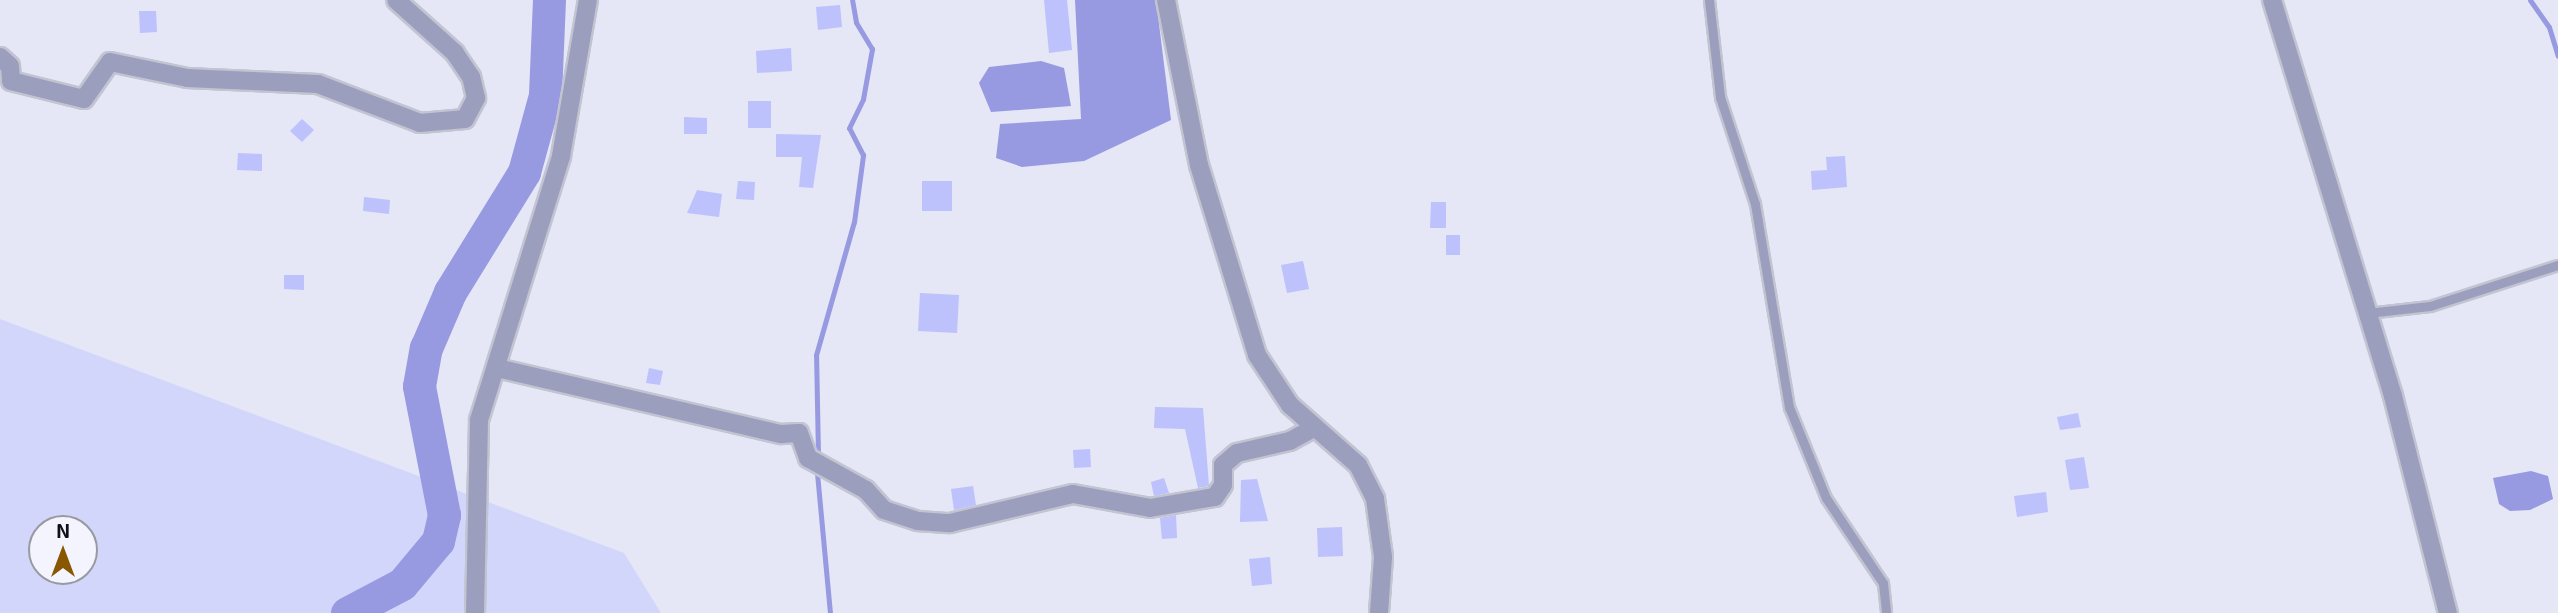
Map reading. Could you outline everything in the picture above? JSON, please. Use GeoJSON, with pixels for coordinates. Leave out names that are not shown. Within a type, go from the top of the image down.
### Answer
{"type":"FeatureCollection","features":[{"type":"Feature","properties":{"kind":"street"},"geometry":{"type":"LineString","coordinates":[[0,57],[10,66],[11,81],[83,99],[110,62],[187,78],[318,84],[420,123],[465,119],[476,98],[471,77],[455,52],[396,0]]}},
{"type":"Feature","properties":{"kind":"street"},"geometry":{"type":"LineString","coordinates":[[475,613],[480,420],[561,156],[588,0]]}},
{"type":"Feature","properties":{"kind":"street"},"geometry":{"type":"LineString","coordinates":[[1166,0],[1199,164],[1234,290],[1257,355],[1313,428],[1358,464],[1375,499],[1383,556],[1380,613]]}},
{"type":"Feature","properties":{"kind":"street"},"geometry":{"type":"LineString","coordinates":[[2272,0],[2365,313],[2448,613]]}},
{"type":"Feature","properties":{"kind":"street"},"geometry":{"type":"LineString","coordinates":[[496,368],[781,435],[799,433],[808,458],[866,490],[884,510],[918,521],[950,523],[1073,494],[1150,508],[1207,499],[1223,485],[1223,465],[1237,453],[1290,441],[1313,428]]}},
{"type":"Feature","properties":{"kind":"lane"},"geometry":{"type":"LineString","coordinates":[[1709,0],[1720,97],[1755,204],[1789,407],[1826,498],[1883,583],[1886,613]]}},
{"type":"Feature","properties":{"kind":"lane"},"geometry":{"type":"LineString","coordinates":[[2365,313],[2430,306],[2558,265]]}},
{"type":"Feature","properties":{"kind":"shaded area"},"geometry":{"type":"Polygon","coordinates":[[[0,319],[624,553],[661,613],[0,613],[0,319]]]}},
{"type":"Feature","properties":{"kind":"water"},"geometry":{"type":"Polygon","coordinates":[[[1075,0],[1156,0],[1171,120],[1084,161],[1022,167],[996,158],[1000,124],[1081,119],[1075,0]]]}},
{"type":"Feature","properties":{"kind":"water"},"geometry":{"type":"Polygon","coordinates":[[[1041,61],[1064,68],[1071,106],[991,112],[979,83],[989,67],[1041,61]]]}},
{"type":"Feature","properties":{"kind":"water"},"geometry":{"type":"Polygon","coordinates":[[[2531,471],[2548,476],[2553,499],[2530,510],[2510,511],[2499,504],[2493,478],[2531,471]]]}},
{"type":"Feature","properties":{"kind":"building"},"geometry":{"type":"Polygon","coordinates":[[[1044,0],[1067,0],[1072,50],[1049,53],[1044,0]]]}},
{"type":"Feature","properties":{"kind":"building"},"geometry":{"type":"Polygon","coordinates":[[[840,5],[842,27],[818,30],[816,7],[840,5]]]}},
{"type":"Feature","properties":{"kind":"building"},"geometry":{"type":"Polygon","coordinates":[[[139,11],[156,11],[157,32],[140,33],[139,11]]]}},
{"type":"Feature","properties":{"kind":"building"},"geometry":{"type":"Polygon","coordinates":[[[791,48],[792,71],[757,73],[756,51],[791,48]]]}},
{"type":"Feature","properties":{"kind":"building"},"geometry":{"type":"Polygon","coordinates":[[[748,101],[771,101],[771,128],[748,128],[748,101]]]}},
{"type":"Feature","properties":{"kind":"building"},"geometry":{"type":"Polygon","coordinates":[[[684,117],[707,118],[707,134],[684,134],[684,117]]]}},
{"type":"Feature","properties":{"kind":"building"},"geometry":{"type":"Polygon","coordinates":[[[302,119],[314,130],[302,142],[290,131],[302,119]]]}},
{"type":"Feature","properties":{"kind":"building"},"geometry":{"type":"Polygon","coordinates":[[[776,134],[821,135],[813,188],[799,187],[802,157],[776,157],[776,134]]]}},
{"type":"Feature","properties":{"kind":"building"},"geometry":{"type":"Polygon","coordinates":[[[238,153],[262,154],[262,171],[237,170],[238,153]]]}},
{"type":"Feature","properties":{"kind":"building"},"geometry":{"type":"Polygon","coordinates":[[[1845,156],[1847,187],[1812,190],[1811,171],[1827,170],[1826,157],[1845,156]]]}},
{"type":"Feature","properties":{"kind":"building"},"geometry":{"type":"Polygon","coordinates":[[[738,181],[755,182],[754,200],[736,199],[738,181]]]}},
{"type":"Feature","properties":{"kind":"building"},"geometry":{"type":"Polygon","coordinates":[[[922,181],[952,181],[952,211],[922,211],[922,181]]]}},
{"type":"Feature","properties":{"kind":"building"},"geometry":{"type":"Polygon","coordinates":[[[697,190],[722,194],[719,217],[687,213],[697,190]]]}},
{"type":"Feature","properties":{"kind":"building"},"geometry":{"type":"Polygon","coordinates":[[[364,197],[390,200],[389,214],[363,211],[364,197]]]}},
{"type":"Feature","properties":{"kind":"building"},"geometry":{"type":"Polygon","coordinates":[[[1431,202],[1446,202],[1446,228],[1430,228],[1431,202]]]}},
{"type":"Feature","properties":{"kind":"building"},"geometry":{"type":"Polygon","coordinates":[[[1446,235],[1460,235],[1460,255],[1446,255],[1446,235]]]}},
{"type":"Feature","properties":{"kind":"building"},"geometry":{"type":"Polygon","coordinates":[[[1303,261],[1309,289],[1287,293],[1281,265],[1303,261]]]}},
{"type":"Feature","properties":{"kind":"building"},"geometry":{"type":"Polygon","coordinates":[[[284,275],[304,275],[304,290],[284,289],[284,275]]]}},
{"type":"Feature","properties":{"kind":"building"},"geometry":{"type":"Polygon","coordinates":[[[920,293],[959,295],[957,333],[918,331],[920,293]]]}},
{"type":"Feature","properties":{"kind":"building"},"geometry":{"type":"Polygon","coordinates":[[[649,368],[663,371],[660,385],[646,383],[649,368]]]}},
{"type":"Feature","properties":{"kind":"building"},"geometry":{"type":"Polygon","coordinates":[[[1155,407],[1203,408],[1209,486],[1198,488],[1185,429],[1154,428],[1155,407]]]}},
{"type":"Feature","properties":{"kind":"building"},"geometry":{"type":"Polygon","coordinates":[[[2078,413],[2081,427],[2060,430],[2057,417],[2078,413]]]}},
{"type":"Feature","properties":{"kind":"building"},"geometry":{"type":"Polygon","coordinates":[[[1090,449],[1091,467],[1074,468],[1073,450],[1090,449]]]}},
{"type":"Feature","properties":{"kind":"building"},"geometry":{"type":"Polygon","coordinates":[[[2084,457],[2089,488],[2070,490],[2065,460],[2084,457]]]}},
{"type":"Feature","properties":{"kind":"building"},"geometry":{"type":"Polygon","coordinates":[[[1164,478],[1169,493],[1154,496],[1151,482],[1164,478]]]}},
{"type":"Feature","properties":{"kind":"building"},"geometry":{"type":"Polygon","coordinates":[[[1257,479],[1268,521],[1240,522],[1241,480],[1257,479]]]}},
{"type":"Feature","properties":{"kind":"building"},"geometry":{"type":"Polygon","coordinates":[[[973,486],[976,505],[954,510],[951,489],[973,486]]]}},
{"type":"Feature","properties":{"kind":"building"},"geometry":{"type":"Polygon","coordinates":[[[2046,492],[2048,512],[2017,517],[2014,496],[2046,492]]]}},
{"type":"Feature","properties":{"kind":"building"},"geometry":{"type":"Polygon","coordinates":[[[1176,515],[1177,538],[1162,539],[1160,518],[1176,515]]]}},
{"type":"Feature","properties":{"kind":"building"},"geometry":{"type":"Polygon","coordinates":[[[1342,527],[1343,556],[1318,557],[1317,528],[1342,527]]]}},
{"type":"Feature","properties":{"kind":"building"},"geometry":{"type":"Polygon","coordinates":[[[1270,557],[1272,584],[1252,586],[1249,559],[1270,557]]]}},
{"type":"Feature","properties":{"kind":"waterway"},"geometry":{"type":"LineString","coordinates":[[347,613],[402,584],[438,541],[444,515],[419,386],[426,348],[450,292],[524,172],[545,95],[549,0]]}},
{"type":"Feature","properties":{"kind":"waterway"},"geometry":{"type":"LineString","coordinates":[[818,455],[816,355],[854,222],[863,155],[849,128],[863,99],[872,49],[856,22],[852,0]]}},
{"type":"Feature","properties":{"kind":"waterway"},"geometry":{"type":"LineString","coordinates":[[2530,0],[2549,27],[2558,56]]}},
{"type":"Feature","properties":{"kind":"waterway"},"geometry":{"type":"LineString","coordinates":[[817,473],[830,613]]}}]}
